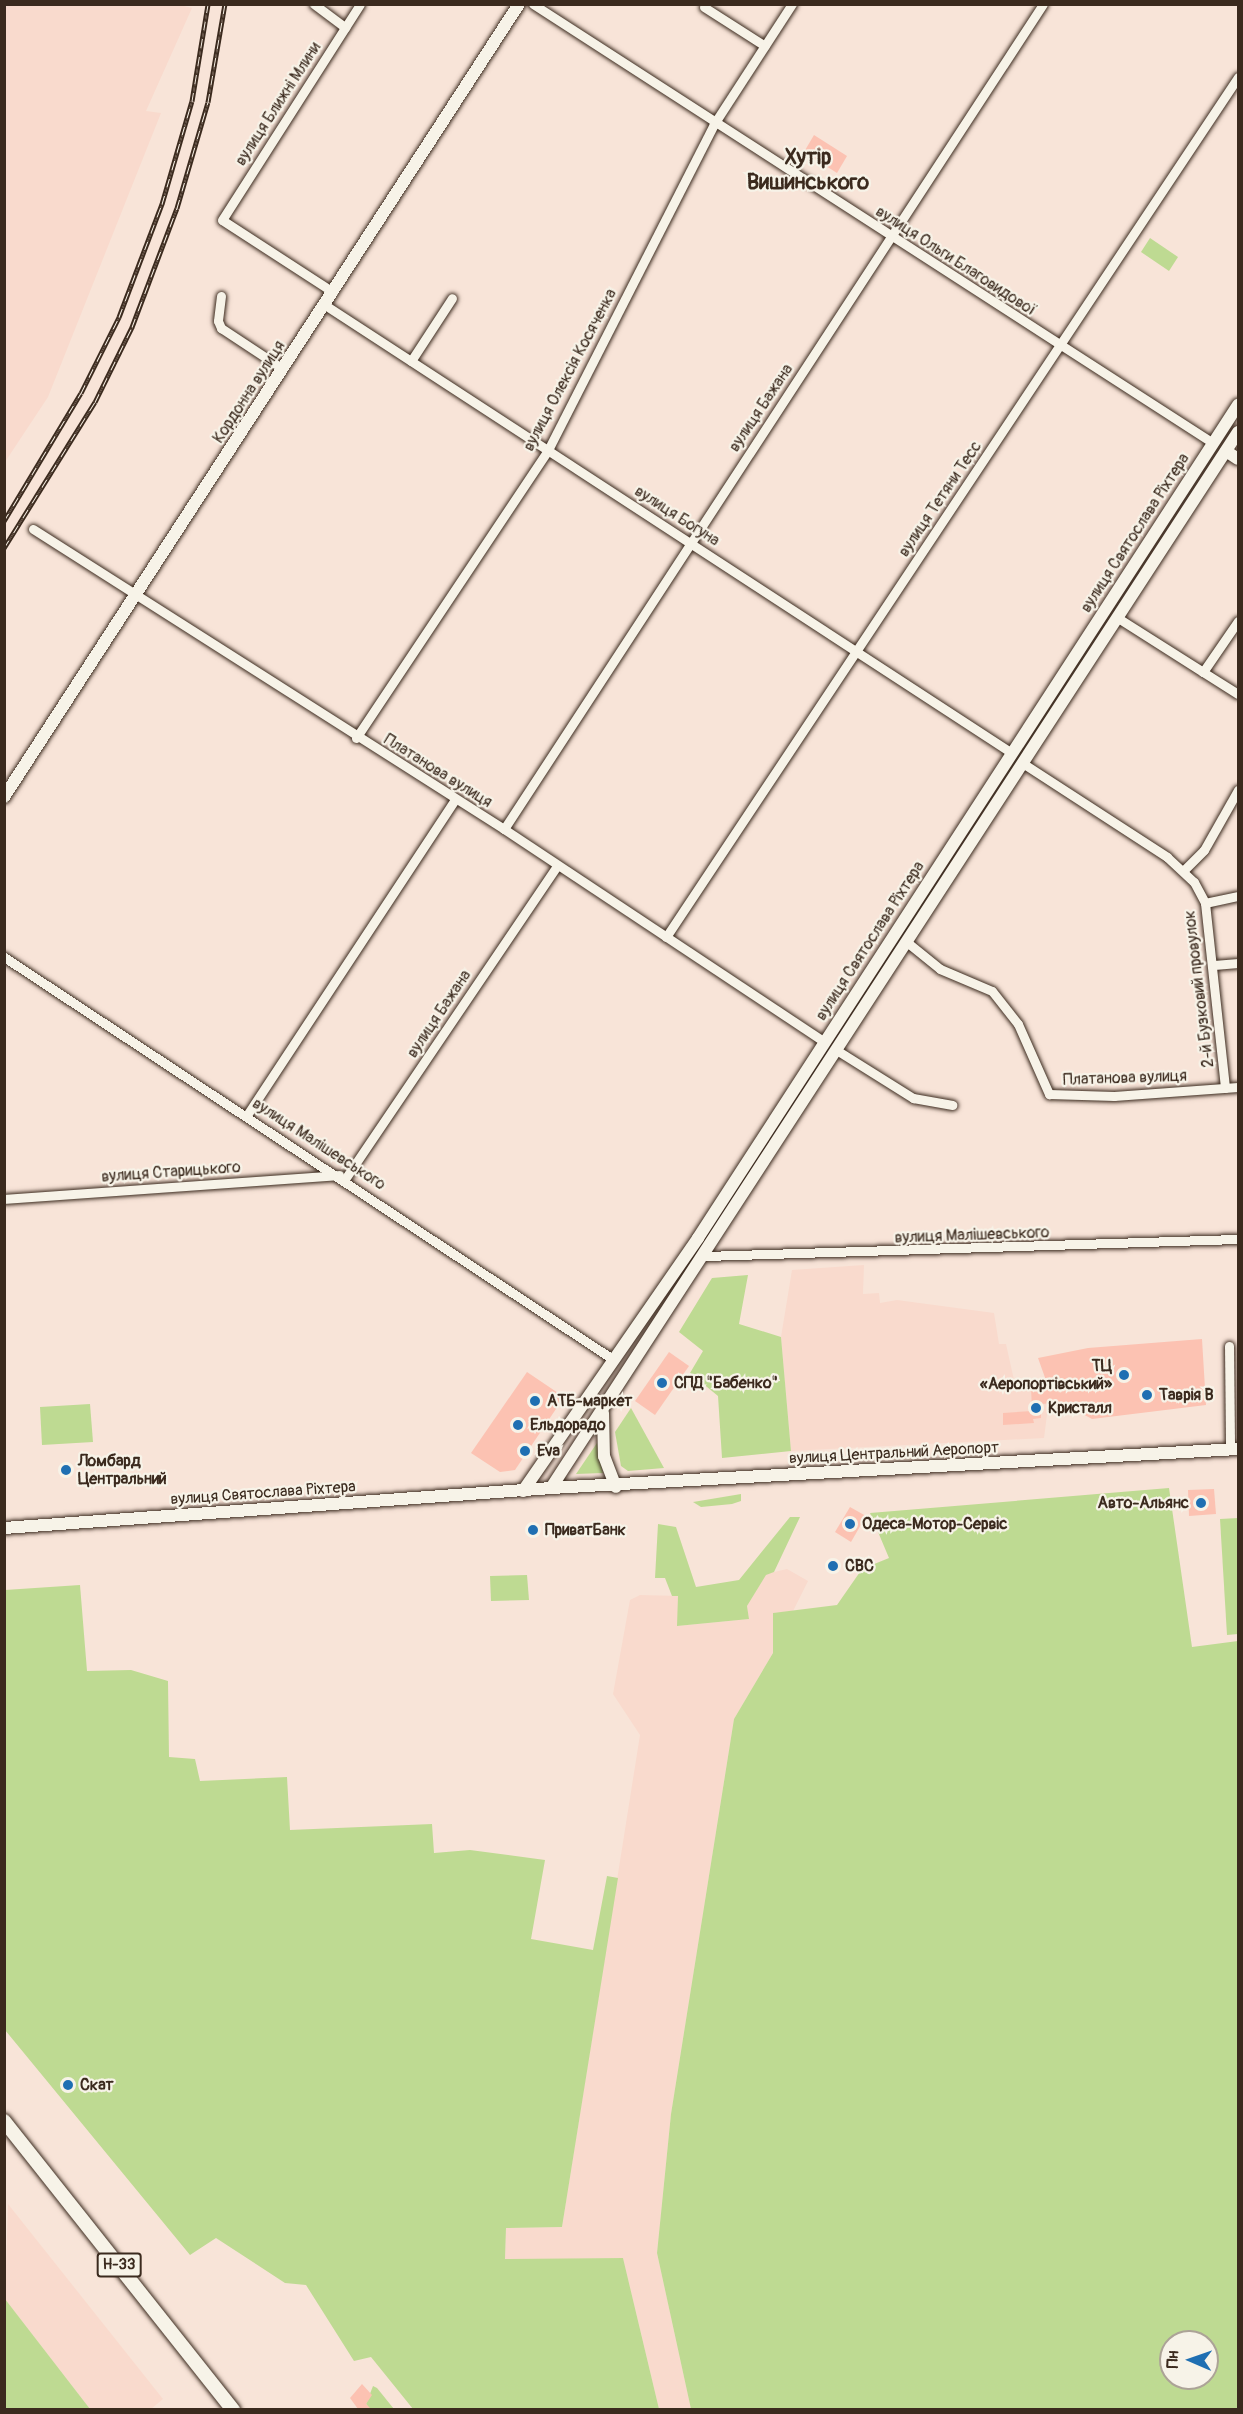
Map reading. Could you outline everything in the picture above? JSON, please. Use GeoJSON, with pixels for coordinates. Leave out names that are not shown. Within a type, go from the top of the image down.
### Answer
{"type":"FeatureCollection","features":[{"type":"Feature","properties":{"kind":"main road","name":"Кордонна вулиця"},"geometry":{"type":"LineString","coordinates":[[4,797],[137,597],[519,4]]}},
{"type":"Feature","properties":{"kind":"main road","name":"вулиця Святослава Ріхтера"},"geometry":{"type":"LineString","coordinates":[[523,1491],[614,1360],[825,1042],[1239,405]]}},
{"type":"Feature","properties":{"kind":"main road","name":"вулиця Святослава Ріхтера"},"geometry":{"type":"LineString","coordinates":[[4,1528],[551,1488],[705,1256],[1239,432]]}},
{"type":"Feature","properties":{"kind":"main road"},"geometry":{"type":"LineString","coordinates":[[1226,451],[1239,459]]}},
{"type":"Feature","properties":{"kind":"main road"},"geometry":{"type":"LineString","coordinates":[[603,1412],[604,1456],[616,1487]]}},
{"type":"Feature","properties":{"kind":"main road","name":"вулиця Центральний Аеропорт"},"geometry":{"type":"LineString","coordinates":[[551,1488],[616,1487],[1234,1450]]}},
{"type":"Feature","properties":{"kind":"main road","name":"Н-33"},"geometry":{"type":"LineString","coordinates":[[4,2121],[233,2409]]}},
{"type":"Feature","properties":{"kind":"street"},"geometry":{"type":"LineString","coordinates":[[314,4],[345,27]]}},
{"type":"Feature","properties":{"kind":"street","name":"вулиця Ближні Млини"},"geometry":{"type":"LineString","coordinates":[[333,292],[222,220],[360,4]]}},
{"type":"Feature","properties":{"kind":"street","name":"вулиця Ольги Благовидової"},"geometry":{"type":"LineString","coordinates":[[533,4],[892,240],[1213,443]]}},
{"type":"Feature","properties":{"kind":"street","name":"вулиця Олексія Косяченка"},"geometry":{"type":"LineString","coordinates":[[356,738],[548,450],[714,124],[792,4]]}},
{"type":"Feature","properties":{"kind":"street","name":"вулиця Бажана"},"geometry":{"type":"LineString","coordinates":[[504,828],[689,542],[892,240],[1044,4]]}},
{"type":"Feature","properties":{"kind":"street"},"geometry":{"type":"LineString","coordinates":[[704,7],[765,46]]}},
{"type":"Feature","properties":{"kind":"street","name":"вулиця Тетяни Тесс"},"geometry":{"type":"LineString","coordinates":[[666,937],[1239,77]]}},
{"type":"Feature","properties":{"kind":"street"},"geometry":{"type":"LineString","coordinates":[[221,296],[218,321],[221,328],[284,369]]}},
{"type":"Feature","properties":{"kind":"street"},"geometry":{"type":"LineString","coordinates":[[411,361],[452,298]]}},
{"type":"Feature","properties":{"kind":"street","name":"вулиця Богуна"},"geometry":{"type":"LineString","coordinates":[[325,305],[1012,753]]}},
{"type":"Feature","properties":{"kind":"street","name":"Платанова вулиця"},"geometry":{"type":"LineString","coordinates":[[33,529],[455,801],[504,828],[557,866],[825,1042]]}},
{"type":"Feature","properties":{"kind":"street"},"geometry":{"type":"LineString","coordinates":[[1118,618],[1239,694]]}},
{"type":"Feature","properties":{"kind":"street"},"geometry":{"type":"LineString","coordinates":[[1203,672],[1239,621]]}},
{"type":"Feature","properties":{"kind":"street","name":"2-й Бузковий провулок"},"geometry":{"type":"LineString","coordinates":[[1024,764],[1184,870],[1205,903],[1214,965],[1225,1088]]}},
{"type":"Feature","properties":{"kind":"street"},"geometry":{"type":"LineString","coordinates":[[1184,870],[1204,850],[1239,790]]}},
{"type":"Feature","properties":{"kind":"street"},"geometry":{"type":"LineString","coordinates":[[247,1115],[455,801]]}},
{"type":"Feature","properties":{"kind":"street","name":"вулиця Бажана"},"geometry":{"type":"LineString","coordinates":[[342,1177],[557,866]]}},
{"type":"Feature","properties":{"kind":"street"},"geometry":{"type":"LineString","coordinates":[[1205,903],[1239,896]]}},
{"type":"Feature","properties":{"kind":"street","name":"Платанова вулиця"},"geometry":{"type":"LineString","coordinates":[[908,943],[940,969],[992,991],[1018,1024],[1048,1094],[1114,1096],[1239,1087]]}},
{"type":"Feature","properties":{"kind":"street","name":"вулиця Малішевського"},"geometry":{"type":"LineString","coordinates":[[4,957],[342,1177],[614,1360]]}},
{"type":"Feature","properties":{"kind":"street"},"geometry":{"type":"LineString","coordinates":[[1214,965],[1239,963]]}},
{"type":"Feature","properties":{"kind":"street"},"geometry":{"type":"LineString","coordinates":[[838,1051],[913,1098],[952,1106]]}},
{"type":"Feature","properties":{"kind":"street","name":"вулиця Старицького"},"geometry":{"type":"LineString","coordinates":[[4,1199],[342,1177]]}},
{"type":"Feature","properties":{"kind":"street","name":"вулиця Малішевського"},"geometry":{"type":"LineString","coordinates":[[705,1256],[1239,1239]]}},
{"type":"Feature","properties":{"kind":"street"},"geometry":{"type":"LineString","coordinates":[[1229,1346],[1234,1450]]}},
{"type":"Feature","properties":{"kind":"shaded area"},"geometry":{"type":"Polygon","coordinates":[[[5,5],[180,5],[192,8],[146,111],[161,113],[48,397],[5,462],[5,5]]]}},
{"type":"Feature","properties":{"kind":"shaded area"},"geometry":{"type":"Polygon","coordinates":[[[864,1265],[863,1294],[879,1293],[880,1303],[897,1300],[994,1313],[999,1344],[1006,1344],[1014,1380],[1010,1385],[1040,1378],[1050,1391],[1044,1438],[791,1451],[781,1337],[792,1270],[864,1265]]]}},
{"type":"Feature","properties":{"kind":"shaded area"},"geometry":{"type":"Polygon","coordinates":[[[787,1569],[808,1581],[793,1611],[773,1613],[773,1653],[734,1719],[671,2114],[657,2253],[691,2409],[659,2409],[623,2258],[505,2260],[506,2228],[562,2227],[640,1735],[613,1694],[630,1600],[640,1595],[679,1596],[678,1626],[749,1619],[747,1606],[766,1574],[787,1569]]]}},
{"type":"Feature","properties":{"kind":"shaded area"},"geometry":{"type":"Polygon","coordinates":[[[8,2204],[163,2399],[151,2409],[90,2409],[5,2299],[8,2204]]]}},
{"type":"Feature","properties":{"kind":"green space"},"geometry":{"type":"Polygon","coordinates":[[[1150,238],[1178,257],[1169,271],[1141,252],[1150,238]]]}},
{"type":"Feature","properties":{"kind":"green space"},"geometry":{"type":"Polygon","coordinates":[[[748,1275],[739,1324],[781,1337],[791,1451],[722,1458],[718,1396],[690,1373],[703,1351],[679,1332],[712,1278],[748,1275]]]}},
{"type":"Feature","properties":{"kind":"green space"},"geometry":{"type":"Polygon","coordinates":[[[90,1404],[93,1442],[42,1445],[40,1407],[90,1404]]]}},
{"type":"Feature","properties":{"kind":"green space"},"geometry":{"type":"Polygon","coordinates":[[[631,1408],[664,1468],[628,1471],[621,1466],[615,1432],[631,1408]]]}},
{"type":"Feature","properties":{"kind":"green space"},"geometry":{"type":"Polygon","coordinates":[[[597,1443],[603,1473],[576,1474],[597,1443]]]}},
{"type":"Feature","properties":{"kind":"green space"},"geometry":{"type":"Polygon","coordinates":[[[1169,1488],[1192,1647],[1238,1641],[1238,2409],[691,2409],[657,2253],[671,2114],[734,1719],[773,1653],[773,1613],[837,1605],[862,1569],[889,1558],[870,1513],[1169,1488]]]}},
{"type":"Feature","properties":{"kind":"green space"},"geometry":{"type":"Polygon","coordinates":[[[741,1494],[741,1501],[732,1504],[701,1507],[693,1502],[741,1494]]]}},
{"type":"Feature","properties":{"kind":"green space"},"geometry":{"type":"Polygon","coordinates":[[[790,1517],[800,1517],[774,1572],[766,1575],[747,1606],[749,1619],[677,1626],[678,1596],[672,1596],[665,1578],[655,1578],[658,1524],[676,1527],[696,1587],[739,1580],[790,1517]]]}},
{"type":"Feature","properties":{"kind":"green space"},"geometry":{"type":"Polygon","coordinates":[[[1238,1518],[1238,1634],[1227,1635],[1220,1519],[1238,1518]]]}},
{"type":"Feature","properties":{"kind":"green space"},"geometry":{"type":"Polygon","coordinates":[[[527,1575],[529,1600],[491,1601],[490,1576],[527,1575]]]}},
{"type":"Feature","properties":{"kind":"green space"},"geometry":{"type":"Polygon","coordinates":[[[80,1585],[87,1671],[131,1670],[168,1681],[169,1757],[195,1759],[200,1781],[287,1777],[290,1830],[432,1824],[434,1853],[470,1850],[545,1860],[531,1939],[593,1950],[607,1876],[618,1878],[562,2227],[506,2228],[505,2259],[623,2258],[659,2409],[413,2409],[371,2357],[354,2361],[306,2285],[285,2283],[216,2238],[190,2255],[5,2030],[5,1590],[80,1585]]]}},
{"type":"Feature","properties":{"kind":"green space"},"geometry":{"type":"Polygon","coordinates":[[[5,2299],[90,2409],[5,2409],[5,2299]]]}},
{"type":"Feature","properties":{"kind":"green space"},"geometry":{"type":"Polygon","coordinates":[[[373,2386],[394,2409],[370,2409],[366,2404],[373,2386]]]}},
{"type":"Feature","properties":{"kind":"building"},"geometry":{"type":"Polygon","coordinates":[[[814,135],[847,156],[837,173],[804,152],[814,135]]]}},
{"type":"Feature","properties":{"kind":"building","name":"ТЦ «Аеропортівський»"},"geometry":{"type":"Polygon","coordinates":[[[1202,1339],[1206,1405],[1092,1419],[1079,1412],[1058,1414],[1056,1403],[1041,1404],[1041,1418],[1033,1419],[1034,1423],[1003,1425],[1003,1413],[1032,1411],[1031,1387],[1048,1386],[1038,1358],[1088,1348],[1202,1339]]]}},
{"type":"Feature","properties":{"kind":"building","name":"СПД \"Бабенко\""},"geometry":{"type":"Polygon","coordinates":[[[669,1352],[689,1366],[655,1415],[635,1401],[669,1352]]]}},
{"type":"Feature","properties":{"kind":"building","name":"Ельдорадо"},"geometry":{"type":"Polygon","coordinates":[[[527,1372],[564,1397],[515,1470],[500,1472],[471,1453],[527,1372]]]}},
{"type":"Feature","properties":{"kind":"building","name":"Авто-Альянс"},"geometry":{"type":"Polygon","coordinates":[[[1214,1489],[1216,1514],[1189,1516],[1188,1490],[1214,1489]]]}},
{"type":"Feature","properties":{"kind":"building","name":"Одеса-Мотор-Сервіс"},"geometry":{"type":"Polygon","coordinates":[[[850,1507],[866,1516],[851,1542],[835,1532],[850,1507]]]}},
{"type":"Feature","properties":{"kind":"building"},"geometry":{"type":"Polygon","coordinates":[[[362,2384],[372,2395],[366,2404],[371,2409],[358,2409],[350,2398],[362,2384]]]}},
{"type":"Feature","properties":{"kind":"railway"},"geometry":{"type":"LineString","coordinates":[[4,521],[81,393],[119,317],[162,204],[192,101],[208,4]]}},
{"type":"Feature","properties":{"kind":"railway"},"geometry":{"type":"LineString","coordinates":[[4,548],[95,402],[132,327],[177,208],[208,102],[225,4]]}},
{"type":"Feature","properties":{"kind":"place","name":"ТЦ «Аеропортівський»"},"geometry":{"type":"Point","coordinates":[1124,1375]}},
{"type":"Feature","properties":{"kind":"place","name":"СПД \"Бабенко\""},"geometry":{"type":"Point","coordinates":[662,1383]}},
{"type":"Feature","properties":{"kind":"place","name":"Таврія В"},"geometry":{"type":"Point","coordinates":[1147,1395]}},
{"type":"Feature","properties":{"kind":"place","name":"АТБ-маркет"},"geometry":{"type":"Point","coordinates":[535,1401]}},
{"type":"Feature","properties":{"kind":"place","name":"Кристалл"},"geometry":{"type":"Point","coordinates":[1036,1408]}},
{"type":"Feature","properties":{"kind":"place","name":"Ельдорадо"},"geometry":{"type":"Point","coordinates":[518,1425]}},
{"type":"Feature","properties":{"kind":"place","name":"Eva"},"geometry":{"type":"Point","coordinates":[525,1451]}},
{"type":"Feature","properties":{"kind":"place","name":"Ломбард Центральний"},"geometry":{"type":"Point","coordinates":[66,1470]}},
{"type":"Feature","properties":{"kind":"place","name":"Авто-Альянс"},"geometry":{"type":"Point","coordinates":[1201,1503]}},
{"type":"Feature","properties":{"kind":"place","name":"Одеса-Мотор-Сервіс"},"geometry":{"type":"Point","coordinates":[850,1524]}},
{"type":"Feature","properties":{"kind":"place","name":"ПриватБанк"},"geometry":{"type":"Point","coordinates":[533,1530]}},
{"type":"Feature","properties":{"kind":"place","name":"СВС"},"geometry":{"type":"Point","coordinates":[833,1566]}},
{"type":"Feature","properties":{"kind":"place","name":"Скат"},"geometry":{"type":"Point","coordinates":[68,2085]}},
{"type":"Feature","properties":{"kind":"district","name":"Хутір Вишинського"},"geometry":{"type":"Point","coordinates":[808,170]}}]}
